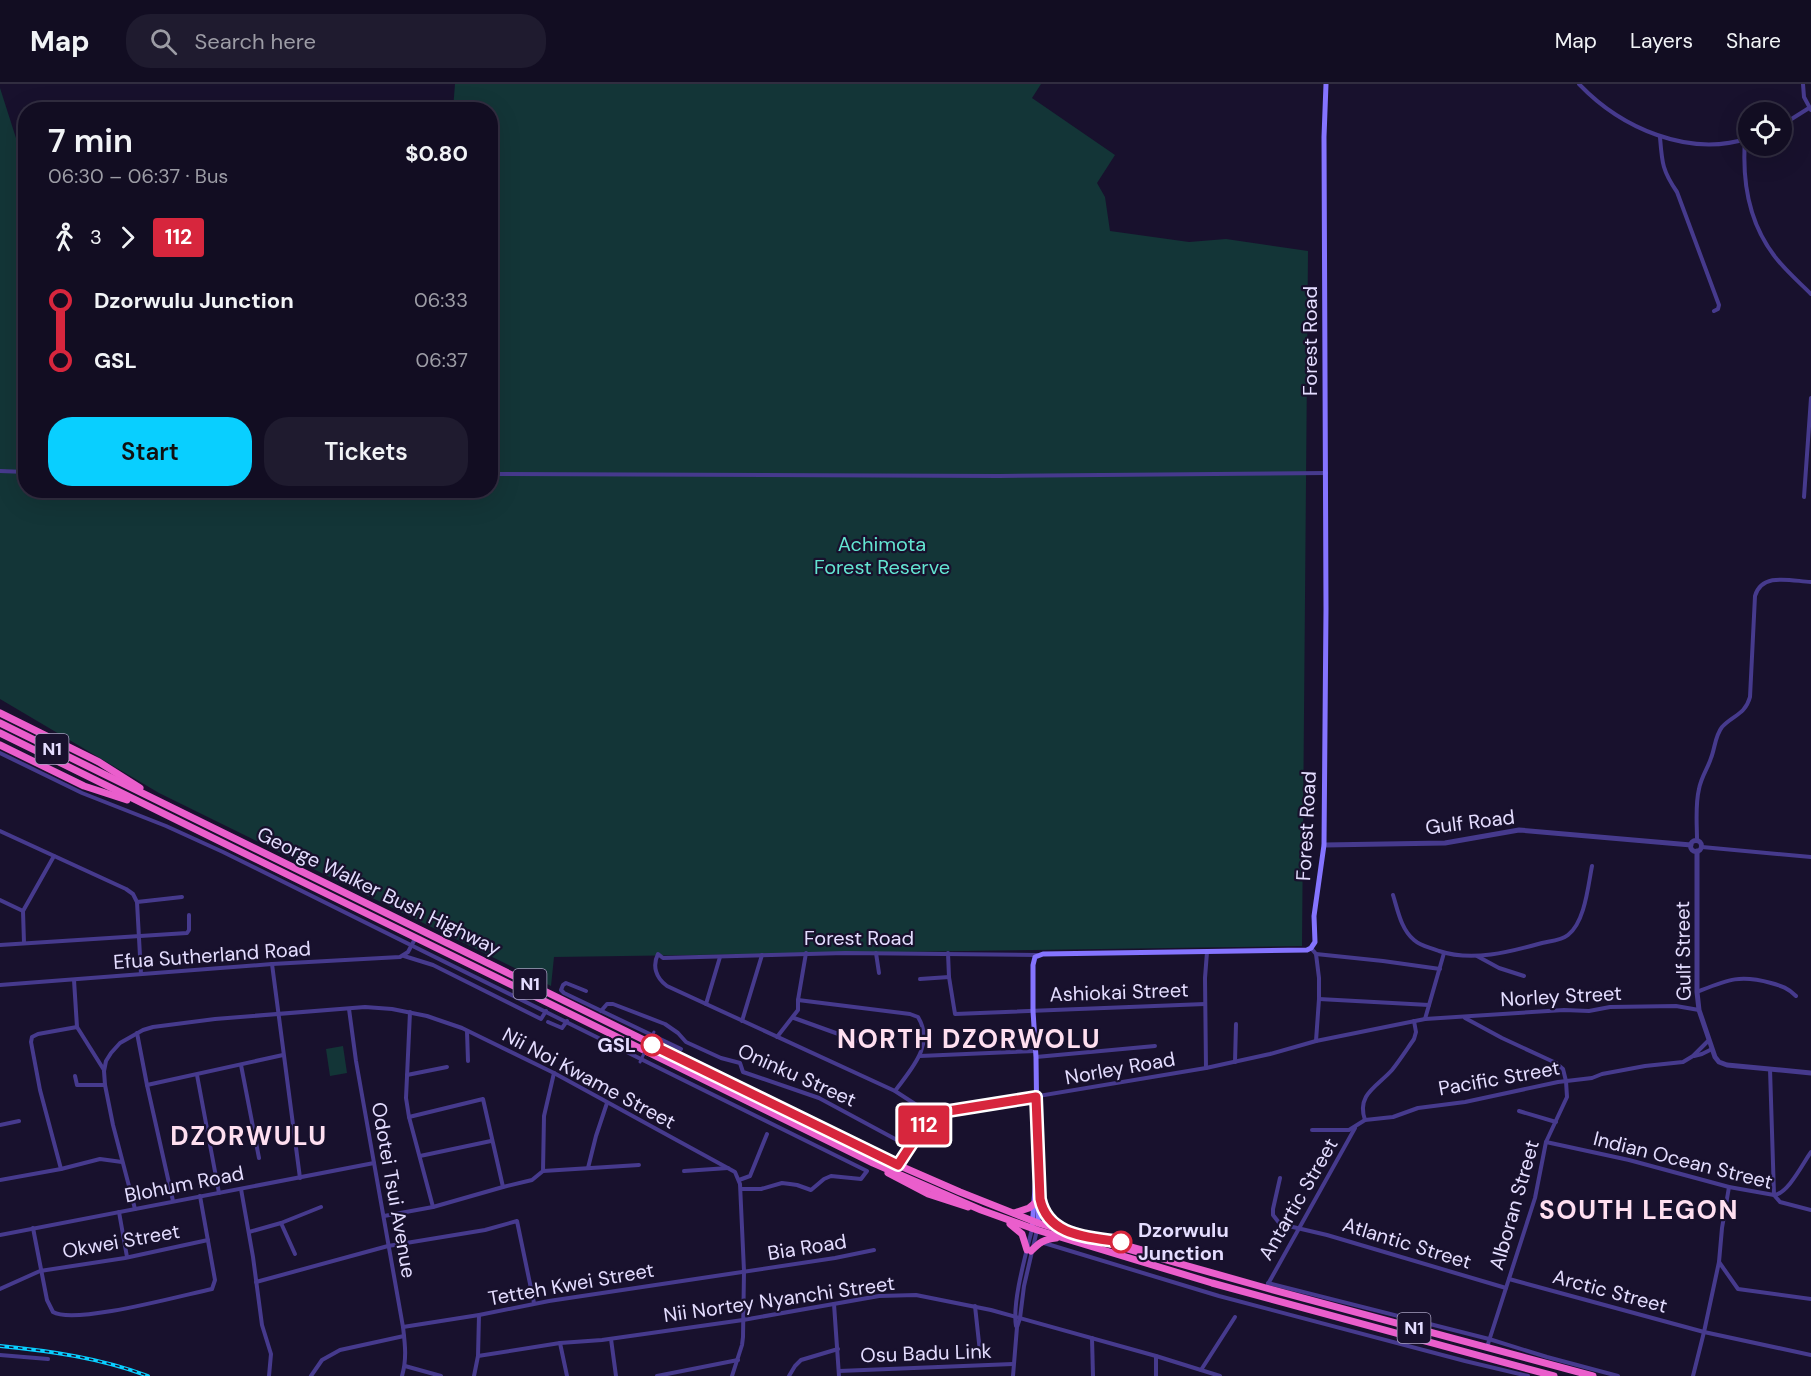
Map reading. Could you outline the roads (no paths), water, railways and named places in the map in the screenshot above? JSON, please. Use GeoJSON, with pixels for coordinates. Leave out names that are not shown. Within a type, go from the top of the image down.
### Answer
{"type":"FeatureCollection","features":[{"type":"Feature","properties":{"kind":"highway"},"geometry":{"type":"LineString","coordinates":[[0,713],[99,762],[162,803]]}},
{"type":"Feature","properties":{"kind":"highway","name":"George Walker Bush Highway"},"geometry":{"type":"LineString","coordinates":[[0,723],[898,1165],[1014,1213],[1059,1237],[1212,1283],[1554,1376]]}},
{"type":"Feature","properties":{"kind":"highway","name":"George Walker Bush Highway"},"geometry":{"type":"LineString","coordinates":[[0,734],[873,1163],[894,1178],[928,1194],[1035,1226],[1089,1238],[1121,1242],[1174,1259],[1196,1269],[1267,1286]]}},
{"type":"Feature","properties":{"kind":"highway"},"geometry":{"type":"LineString","coordinates":[[0,745],[84,786],[145,806]]}},
{"type":"Feature","properties":{"kind":"highway"},"geometry":{"type":"LineString","coordinates":[[1014,1213],[1021,1212],[1037,1201],[1047,1218],[1068,1232]]}},
{"type":"Feature","properties":{"kind":"highway"},"geometry":{"type":"LineString","coordinates":[[997,1216],[1022,1234],[1029,1251],[1046,1239],[1059,1237]]}},
{"type":"Feature","properties":{"kind":"highway","name":"N1"},"geometry":{"type":"LineString","coordinates":[[1267,1286],[1487,1347],[1581,1369],[1593,1376]]}},
{"type":"Feature","properties":{"kind":"main road","name":"Forest Road"},"geometry":{"type":"LineString","coordinates":[[1037,955],[1307,950],[1315,942],[1314,916],[1324,845],[1326,473],[1324,137],[1326,84]]}},
{"type":"Feature","properties":{"kind":"main road"},"geometry":{"type":"LineString","coordinates":[[1035,1226],[1040,1164],[1033,1011],[1033,965],[1037,955]]}},
{"type":"Feature","properties":{"kind":"street"},"geometry":{"type":"LineString","coordinates":[[1579,84],[1586,92],[1627,121],[1660,137],[1684,143],[1713,144],[1738,140]]}},
{"type":"Feature","properties":{"kind":"street"},"geometry":{"type":"LineString","coordinates":[[1792,119],[1810,109],[1804,97],[1803,84]]}},
{"type":"Feature","properties":{"kind":"street"},"geometry":{"type":"LineString","coordinates":[[1660,137],[1662,163],[1666,177],[1677,192],[1716,296],[1719,307],[1714,311]]}},
{"type":"Feature","properties":{"kind":"street"},"geometry":{"type":"LineString","coordinates":[[1746,156],[1747,199],[1761,236],[1776,259],[1811,294]]}},
{"type":"Feature","properties":{"kind":"street"},"geometry":{"type":"LineString","coordinates":[[1803,497],[1811,398]]}},
{"type":"Feature","properties":{"kind":"street"},"geometry":{"type":"LineString","coordinates":[[0,471],[18,471]]}},
{"type":"Feature","properties":{"kind":"street"},"geometry":{"type":"LineString","coordinates":[[498,474],[999,476],[1326,473]]}},
{"type":"Feature","properties":{"kind":"street"},"geometry":{"type":"LineString","coordinates":[[1699,849],[1700,842],[1697,840],[1698,790],[1711,759],[1718,733],[1723,726],[1742,713],[1750,697],[1757,588],[1769,580],[1811,582]]}},
{"type":"Feature","properties":{"kind":"street"},"geometry":{"type":"LineString","coordinates":[[0,753],[82,793],[192,837],[867,1171],[861,1179],[831,1176],[811,1190],[790,1184],[741,1190]]}},
{"type":"Feature","properties":{"kind":"street","name":"Gulf Road"},"geometry":{"type":"LineString","coordinates":[[1324,845],[1445,843],[1519,830],[1691,845]]}},
{"type":"Feature","properties":{"kind":"street"},"geometry":{"type":"LineString","coordinates":[[0,831],[130,891],[137,902],[141,974]]}},
{"type":"Feature","properties":{"kind":"street"},"geometry":{"type":"LineString","coordinates":[[1697,840],[1691,845],[1692,849],[1811,857]]}},
{"type":"Feature","properties":{"kind":"street","name":"Gulf Street"},"geometry":{"type":"LineString","coordinates":[[1699,849],[1697,992],[1699,1010],[1715,1057],[1722,1064],[1811,1073]]}},
{"type":"Feature","properties":{"kind":"street"},"geometry":{"type":"LineString","coordinates":[[24,944],[23,910],[54,856]]}},
{"type":"Feature","properties":{"kind":"street"},"geometry":{"type":"LineString","coordinates":[[1393,896],[1403,925],[1416,942],[1426,948],[1444,953],[1476,956],[1525,948],[1568,935],[1576,926],[1584,905],[1592,866]]}},
{"type":"Feature","properties":{"kind":"street"},"geometry":{"type":"LineString","coordinates":[[137,902],[182,897]]}},
{"type":"Feature","properties":{"kind":"street"},"geometry":{"type":"LineString","coordinates":[[0,900],[23,910]]}},
{"type":"Feature","properties":{"kind":"street"},"geometry":{"type":"LineString","coordinates":[[0,945],[188,933],[189,915]]}},
{"type":"Feature","properties":{"kind":"street"},"geometry":{"type":"LineString","coordinates":[[416,937],[404,956],[433,965],[541,1019],[546,1011]]}},
{"type":"Feature","properties":{"kind":"street"},"geometry":{"type":"LineString","coordinates":[[1311,948],[1316,954],[1319,999],[1317,1041]]}},
{"type":"Feature","properties":{"kind":"street"},"geometry":{"type":"LineString","coordinates":[[1206,1068],[1205,978],[1208,952]]}},
{"type":"Feature","properties":{"kind":"street"},"geometry":{"type":"LineString","coordinates":[[777,1037],[798,1010],[806,953]]}},
{"type":"Feature","properties":{"kind":"street","name":"Forest Road"},"geometry":{"type":"LineString","coordinates":[[706,1004],[663,983],[655,966],[658,954],[663,958],[806,953],[1037,955]]}},
{"type":"Feature","properties":{"kind":"street"},"geometry":{"type":"LineString","coordinates":[[876,953],[879,973]]}},
{"type":"Feature","properties":{"kind":"street"},"geometry":{"type":"LineString","coordinates":[[920,979],[949,977],[948,953]]}},
{"type":"Feature","properties":{"kind":"street"},"geometry":{"type":"LineString","coordinates":[[1425,1018],[1444,953]]}},
{"type":"Feature","properties":{"kind":"street"},"geometry":{"type":"LineString","coordinates":[[1316,954],[1440,969]]}},
{"type":"Feature","properties":{"kind":"street"},"geometry":{"type":"LineString","coordinates":[[742,1021],[762,955]]}},
{"type":"Feature","properties":{"kind":"street","name":"Efua Sutherland Road"},"geometry":{"type":"LineString","coordinates":[[0,985],[404,956]]}},
{"type":"Feature","properties":{"kind":"street"},"geometry":{"type":"LineString","coordinates":[[1476,956],[1499,968],[1524,976]]}},
{"type":"Feature","properties":{"kind":"street"},"geometry":{"type":"LineString","coordinates":[[720,957],[706,1004],[895,1091],[932,1115],[898,1165]]}},
{"type":"Feature","properties":{"kind":"street"},"geometry":{"type":"LineString","coordinates":[[272,964],[300,1178]]}},
{"type":"Feature","properties":{"kind":"street","name":"Ashiokai Street"},"geometry":{"type":"LineString","coordinates":[[949,977],[955,1014],[1205,1004]]}},
{"type":"Feature","properties":{"kind":"street"},"geometry":{"type":"LineString","coordinates":[[1697,992],[1746,977],[1785,987],[1796,996]]}},
{"type":"Feature","properties":{"kind":"street"},"geometry":{"type":"LineString","coordinates":[[74,980],[77,1028],[104,1071]]}},
{"type":"Feature","properties":{"kind":"street"},"geometry":{"type":"LineString","coordinates":[[586,991],[566,983],[562,985],[561,990],[681,1049]]}},
{"type":"Feature","properties":{"kind":"street"},"geometry":{"type":"LineString","coordinates":[[509,1003],[513,995]]}},
{"type":"Feature","properties":{"kind":"street"},"geometry":{"type":"LineString","coordinates":[[798,999],[918,1017],[923,1024],[925,1041],[920,1056],[895,1091]]}},
{"type":"Feature","properties":{"kind":"street"},"geometry":{"type":"LineString","coordinates":[[1319,999],[1429,1005]]}},
{"type":"Feature","properties":{"kind":"street","name":"Oninku Street"},"geometry":{"type":"LineString","coordinates":[[601,1011],[607,1004],[613,1004],[650,1017],[678,1033],[686,1042],[721,1058],[737,1061],[743,1072],[819,1098],[910,1147]]}},
{"type":"Feature","properties":{"kind":"street","name":"Norley Street"},"geometry":{"type":"LineString","coordinates":[[1425,1018],[1564,1010],[1589,1011],[1610,1007],[1676,1006],[1699,1010]]}},
{"type":"Feature","properties":{"kind":"street","name":"Nii Noi Kwame Street"},"geometry":{"type":"LineString","coordinates":[[137,1032],[153,1027],[278,1013],[377,1008],[410,1012],[467,1031],[554,1073],[729,1168],[735,1172],[741,1190],[744,1271],[742,1346],[732,1376]]}},
{"type":"Feature","properties":{"kind":"street","name":"Odotei Tsui Avenue"},"geometry":{"type":"LineString","coordinates":[[349,1009],[356,1061],[403,1327],[406,1353],[402,1376]]}},
{"type":"Feature","properties":{"kind":"street"},"geometry":{"type":"LineString","coordinates":[[410,1012],[406,1098],[433,1208]]}},
{"type":"Feature","properties":{"kind":"street"},"geometry":{"type":"LineString","coordinates":[[1461,1017],[1556,1063],[1563,1069],[1566,1081]]}},
{"type":"Feature","properties":{"kind":"street"},"geometry":{"type":"LineString","coordinates":[[794,1018],[869,1045]]}},
{"type":"Feature","properties":{"kind":"street","name":"Norley Road"},"geometry":{"type":"LineString","coordinates":[[932,1115],[1206,1068],[1425,1018]]}},
{"type":"Feature","properties":{"kind":"street"},"geometry":{"type":"LineString","coordinates":[[548,1022],[562,1028],[567,1021]]}},
{"type":"Feature","properties":{"kind":"street"},"geometry":{"type":"LineString","coordinates":[[1365,1120],[1361,1109],[1365,1099],[1373,1086],[1391,1071],[1414,1039],[1416,1032],[1414,1021]]}},
{"type":"Feature","properties":{"kind":"street"},"geometry":{"type":"LineString","coordinates":[[1236,1024],[1236,1062]]}},
{"type":"Feature","properties":{"kind":"street"},"geometry":{"type":"LineString","coordinates":[[62,1169],[40,1090],[31,1042],[32,1037],[38,1034],[77,1028]]}},
{"type":"Feature","properties":{"kind":"street"},"geometry":{"type":"LineString","coordinates":[[467,1031],[468,1061]]}},
{"type":"Feature","properties":{"kind":"street"},"geometry":{"type":"LineString","coordinates":[[135,1209],[122,1162],[104,1071],[111,1053],[120,1043],[137,1032],[173,1201]]}},
{"type":"Feature","properties":{"kind":"street"},"geometry":{"type":"LineString","coordinates":[[640,1062],[654,1032]]}},
{"type":"Feature","properties":{"kind":"street","name":"Pacific Street"},"geometry":{"type":"LineString","coordinates":[[1312,1130],[1349,1130],[1365,1120],[1393,1117],[1418,1108],[1444,1106],[1566,1081],[1592,1078],[1602,1074],[1683,1062],[1693,1056],[1708,1041]]}},
{"type":"Feature","properties":{"kind":"street"},"geometry":{"type":"LineString","coordinates":[[678,1057],[686,1042]]}},
{"type":"Feature","properties":{"kind":"street"},"geometry":{"type":"LineString","coordinates":[[920,1056],[1036,1054],[1155,1046]]}},
{"type":"Feature","properties":{"kind":"street","name":"Pacific Street"},"geometry":{"type":"LineString","coordinates":[[1693,1056],[1712,1049]]}},
{"type":"Feature","properties":{"kind":"street"},"geometry":{"type":"LineString","coordinates":[[147,1085],[283,1055]]}},
{"type":"Feature","properties":{"kind":"street"},"geometry":{"type":"LineString","coordinates":[[241,1065],[259,1158]]}},
{"type":"Feature","properties":{"kind":"street"},"geometry":{"type":"LineString","coordinates":[[407,1075],[447,1067]]}},
{"type":"Feature","properties":{"kind":"street"},"geometry":{"type":"LineString","coordinates":[[1770,1069],[1774,1195],[1785,1189],[1811,1152]]}},
{"type":"Feature","properties":{"kind":"street"},"geometry":{"type":"LineString","coordinates":[[543,1171],[544,1116],[554,1073]]}},
{"type":"Feature","properties":{"kind":"street"},"geometry":{"type":"LineString","coordinates":[[197,1075],[219,1193]]}},
{"type":"Feature","properties":{"kind":"street"},"geometry":{"type":"LineString","coordinates":[[75,1076],[77,1085],[105,1085]]}},
{"type":"Feature","properties":{"kind":"street","name":"Alboran Street"},"geometry":{"type":"LineString","coordinates":[[1487,1347],[1535,1198],[1546,1142],[1567,1097],[1566,1081]]}},
{"type":"Feature","properties":{"kind":"street"},"geometry":{"type":"LineString","coordinates":[[409,1117],[483,1099],[503,1187]]}},
{"type":"Feature","properties":{"kind":"street"},"geometry":{"type":"LineString","coordinates":[[588,1168],[607,1102]]}},
{"type":"Feature","properties":{"kind":"street"},"geometry":{"type":"LineString","coordinates":[[1519,1110],[1556,1122]]}},
{"type":"Feature","properties":{"kind":"street"},"geometry":{"type":"LineString","coordinates":[[0,1125],[19,1121]]}},
{"type":"Feature","properties":{"kind":"street","name":"Antartic Street"},"geometry":{"type":"LineString","coordinates":[[1267,1286],[1357,1125]]}},
{"type":"Feature","properties":{"kind":"street"},"geometry":{"type":"LineString","coordinates":[[739,1180],[750,1176],[767,1134]]}},
{"type":"Feature","properties":{"kind":"street"},"geometry":{"type":"LineString","coordinates":[[420,1156],[491,1141]]}},
{"type":"Feature","properties":{"kind":"street","name":"Indian Ocean Street"},"geometry":{"type":"LineString","coordinates":[[1546,1142],[1629,1160],[1730,1187],[1774,1195],[1780,1202],[1811,1209]]}},
{"type":"Feature","properties":{"kind":"street"},"geometry":{"type":"LineString","coordinates":[[0,1180],[62,1169],[100,1159],[122,1162]]}},
{"type":"Feature","properties":{"kind":"street","name":"Blohum Road"},"geometry":{"type":"LineString","coordinates":[[0,1235],[374,1163]]}},
{"type":"Feature","properties":{"kind":"street"},"geometry":{"type":"LineString","coordinates":[[384,1216],[433,1208],[532,1180],[543,1171],[639,1165]]}},
{"type":"Feature","properties":{"kind":"street"},"geometry":{"type":"LineString","coordinates":[[684,1171],[729,1168]]}},
{"type":"Feature","properties":{"kind":"street","name":"Atlantic Street"},"geometry":{"type":"LineString","coordinates":[[1280,1178],[1272,1209],[1273,1215],[1281,1224],[1299,1227],[1506,1288]]}},
{"type":"Feature","properties":{"kind":"street"},"geometry":{"type":"LineString","coordinates":[[1693,1376],[1719,1262],[1722,1228],[1730,1187]]}},
{"type":"Feature","properties":{"kind":"street"},"geometry":{"type":"LineString","coordinates":[[241,1189],[262,1325],[271,1354],[269,1376]]}},
{"type":"Feature","properties":{"kind":"street"},"geometry":{"type":"LineString","coordinates":[[33,1228],[40,1271],[47,1300],[53,1312],[64,1316],[102,1313],[212,1289],[215,1280],[200,1196]]}},
{"type":"Feature","properties":{"kind":"street"},"geometry":{"type":"LineString","coordinates":[[249,1232],[281,1223],[321,1207]]}},
{"type":"Feature","properties":{"kind":"street"},"geometry":{"type":"LineString","coordinates":[[118,1212],[127,1257]]}},
{"type":"Feature","properties":{"kind":"street"},"geometry":{"type":"LineString","coordinates":[[256,1282],[388,1246],[485,1230],[517,1221],[534,1304]]}},
{"type":"Feature","properties":{"kind":"street"},"geometry":{"type":"LineString","coordinates":[[281,1223],[295,1254]]}},
{"type":"Feature","properties":{"kind":"street"},"geometry":{"type":"LineString","coordinates":[[1017,1327],[1015,1316],[1035,1226]]}},
{"type":"Feature","properties":{"kind":"street","name":"Okwei Street"},"geometry":{"type":"LineString","coordinates":[[0,1289],[40,1271],[127,1257],[208,1240]]}},
{"type":"Feature","properties":{"kind":"street"},"geometry":{"type":"LineString","coordinates":[[1040,1242],[1220,1296],[1528,1376]]}},
{"type":"Feature","properties":{"kind":"street","name":"Bia Road"},"geometry":{"type":"LineString","coordinates":[[744,1271],[836,1258],[874,1250]]}},
{"type":"Feature","properties":{"kind":"street"},"geometry":{"type":"LineString","coordinates":[[1013,1376],[1017,1327],[1029,1251]]}},
{"type":"Feature","properties":{"kind":"street"},"geometry":{"type":"LineString","coordinates":[[1719,1262],[1738,1289],[1811,1299]]}},
{"type":"Feature","properties":{"kind":"street","name":"Tetteh Kwei Street"},"geometry":{"type":"LineString","coordinates":[[403,1327],[744,1271]]}},
{"type":"Feature","properties":{"kind":"street","name":"Arctic Street"},"geometry":{"type":"LineString","coordinates":[[1509,1279],[1704,1332]]}},
{"type":"Feature","properties":{"kind":"street"},"geometry":{"type":"LineString","coordinates":[[1267,1286],[1489,1339],[1581,1369],[1618,1376]]}},
{"type":"Feature","properties":{"kind":"street","name":"Nii Nortey Nyanchi Street"},"geometry":{"type":"LineString","coordinates":[[478,1356],[560,1343],[611,1339],[743,1320],[879,1296],[916,1295],[1015,1316],[1220,1376]]}},
{"type":"Feature","properties":{"kind":"street"},"geometry":{"type":"LineString","coordinates":[[834,1304],[839,1374]]}},
{"type":"Feature","properties":{"kind":"street"},"geometry":{"type":"LineString","coordinates":[[975,1306],[980,1352]]}},
{"type":"Feature","properties":{"kind":"street"},"geometry":{"type":"LineString","coordinates":[[474,1376],[478,1356],[479,1315]]}},
{"type":"Feature","properties":{"kind":"street"},"geometry":{"type":"LineString","coordinates":[[1201,1370],[1234,1317]]}},
{"type":"Feature","properties":{"kind":"street"},"geometry":{"type":"LineString","coordinates":[[1704,1332],[1811,1355]]}},
{"type":"Feature","properties":{"kind":"street"},"geometry":{"type":"LineString","coordinates":[[311,1376],[322,1360],[340,1350],[404,1336]]}},
{"type":"Feature","properties":{"kind":"street"},"geometry":{"type":"LineString","coordinates":[[1092,1338],[1093,1376]]}},
{"type":"Feature","properties":{"kind":"street"},"geometry":{"type":"LineString","coordinates":[[611,1339],[616,1376]]}},
{"type":"Feature","properties":{"kind":"street"},"geometry":{"type":"LineString","coordinates":[[560,1343],[567,1376]]}},
{"type":"Feature","properties":{"kind":"street"},"geometry":{"type":"LineString","coordinates":[[789,1376],[801,1360],[838,1349]]}},
{"type":"Feature","properties":{"kind":"street"},"geometry":{"type":"LineString","coordinates":[[0,1355],[48,1359]]}},
{"type":"Feature","properties":{"kind":"street"},"geometry":{"type":"LineString","coordinates":[[1156,1356],[1156,1376]]}},
{"type":"Feature","properties":{"kind":"street"},"geometry":{"type":"LineString","coordinates":[[657,1376],[738,1360]]}},
{"type":"Feature","properties":{"kind":"street","name":"Osu Badu Link"},"geometry":{"type":"LineString","coordinates":[[839,1374],[1013,1364]]}},
{"type":"Feature","properties":{"kind":"street"},"geometry":{"type":"LineString","coordinates":[[405,1366],[441,1376]]}},
{"type":"Feature","properties":{"kind":"railway"},"geometry":{"type":"LineString","coordinates":[[0,1346],[75,1356],[112,1364],[148,1376]]}},
{"type":"Feature","properties":{"kind":"place","name":"GSL"},"geometry":{"type":"Point","coordinates":[652,1045]}},
{"type":"Feature","properties":{"kind":"place","name":"Dzorwulu Junction"},"geometry":{"type":"Point","coordinates":[1121,1242]}},
{"type":"Feature","properties":{"kind":"district","name":"NORTH DZORWOLU"},"geometry":{"type":"Point","coordinates":[969,1039]}},
{"type":"Feature","properties":{"kind":"district","name":"DZORWULU"},"geometry":{"type":"Point","coordinates":[249,1136]}},
{"type":"Feature","properties":{"kind":"district","name":"SOUTH LEGON"},"geometry":{"type":"Point","coordinates":[1639,1210]}},
{"type":"Feature","properties":{"kind":"park label","name":"Achimota Forest Reserve"},"geometry":{"type":"Point","coordinates":[882,556]}}]}
